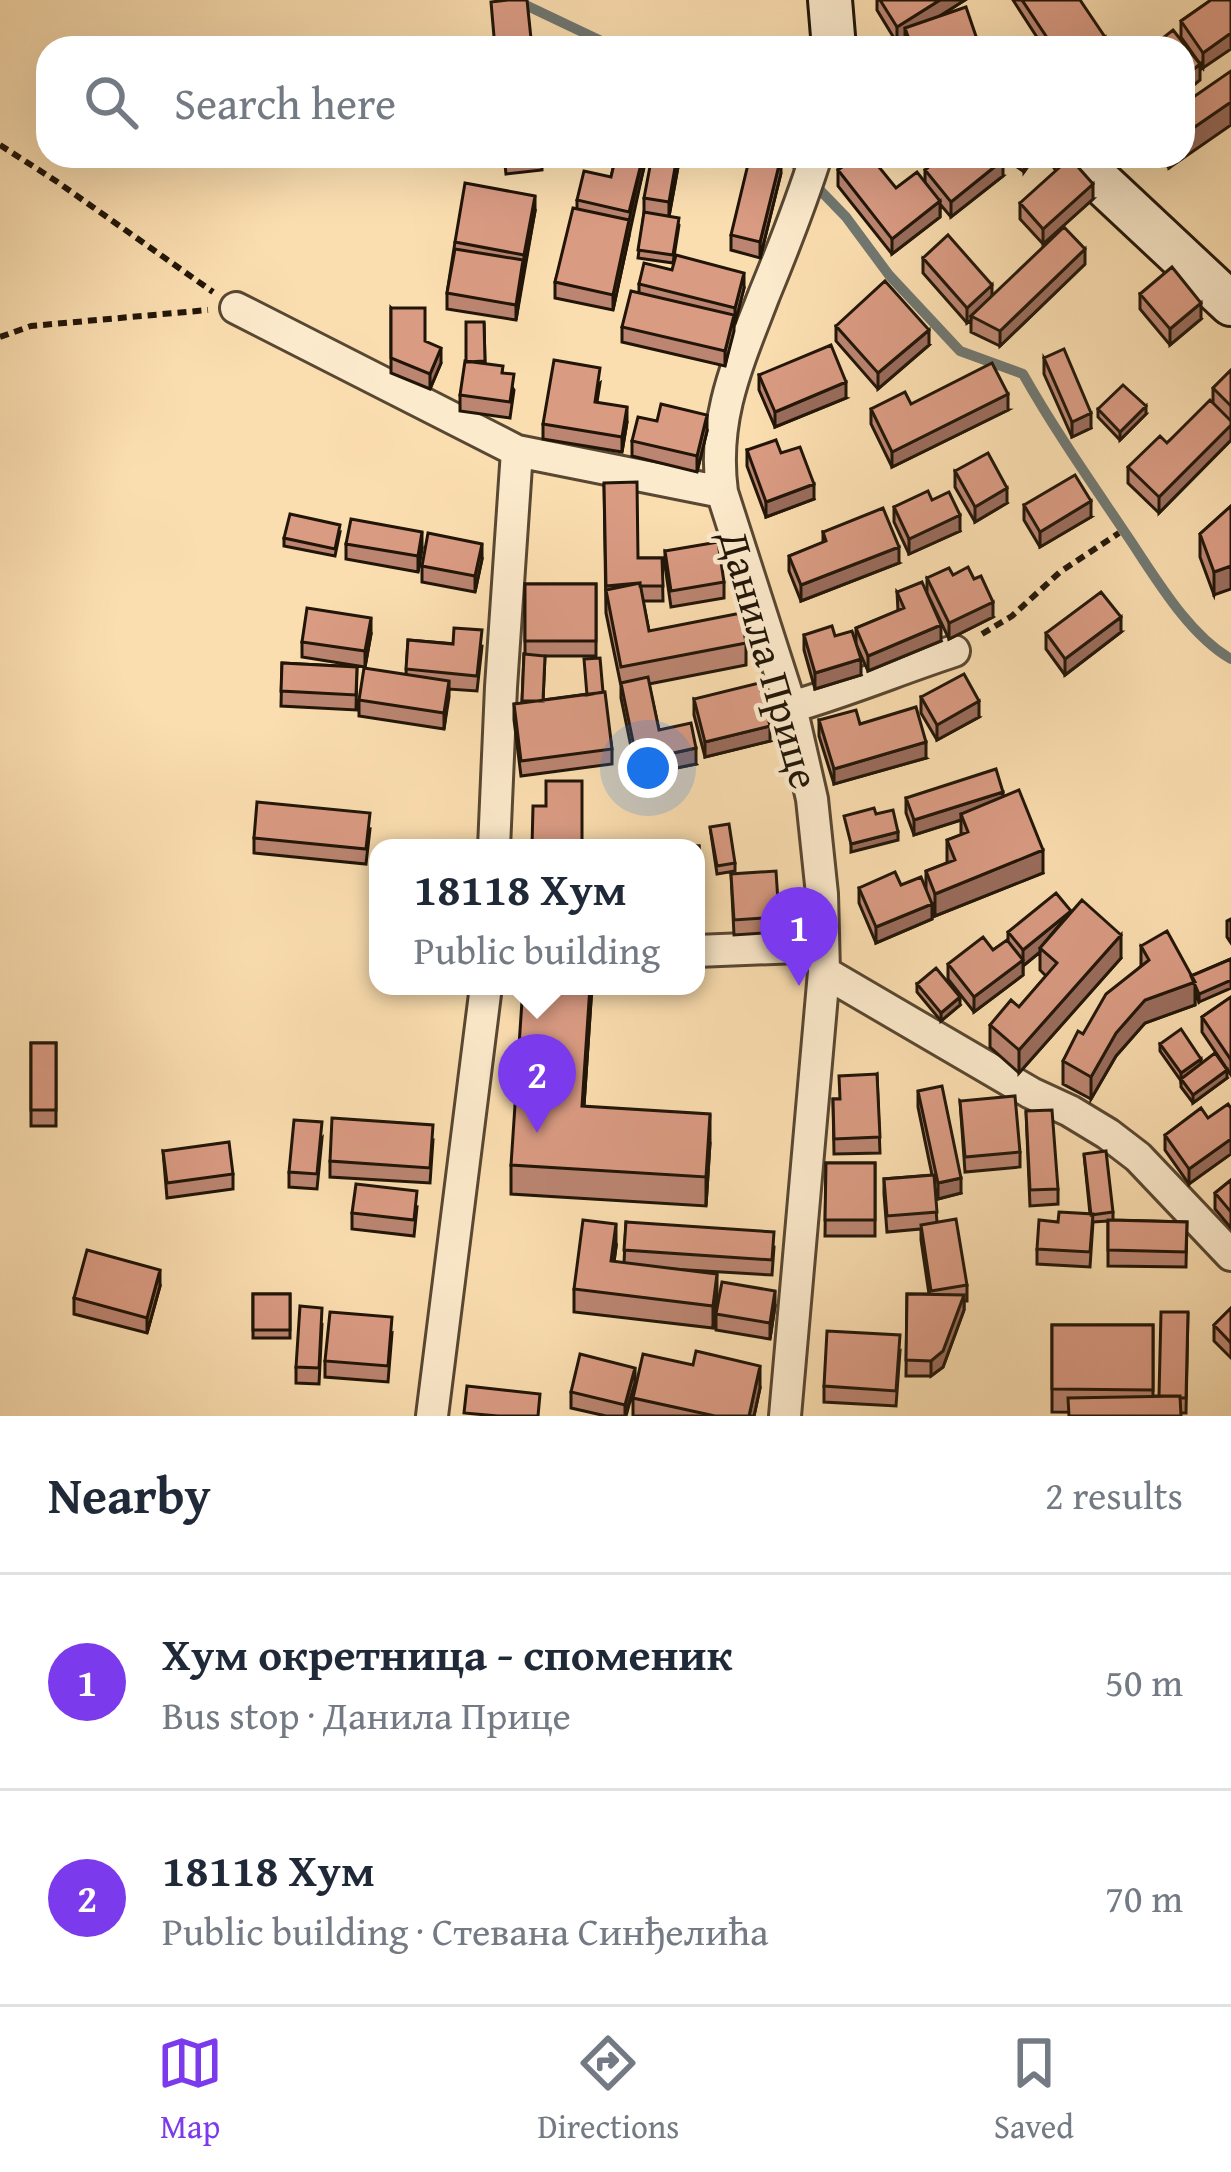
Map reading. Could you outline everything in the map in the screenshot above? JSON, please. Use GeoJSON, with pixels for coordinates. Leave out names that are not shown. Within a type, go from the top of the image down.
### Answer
{"type":"FeatureCollection","features":[{"type":"Feature","properties":{"kind":"street"},"geometry":{"type":"LineString","coordinates":[[830,0],[833,36]]}},
{"type":"Feature","properties":{"kind":"street","name":"Данила Прице"},"geometry":{"type":"LineString","coordinates":[[785,1416],[824,959],[822,894],[812,799],[791,707],[722,492],[717,458],[730,383],[812,168]]}},
{"type":"Feature","properties":{"kind":"street"},"geometry":{"type":"LineString","coordinates":[[1086,168],[1231,304]]}},
{"type":"Feature","properties":{"kind":"street"},"geometry":{"type":"LineString","coordinates":[[236,308],[517,451],[722,492]]}},
{"type":"Feature","properties":{"kind":"street"},"geometry":{"type":"LineString","coordinates":[[494,839],[517,451]]}},
{"type":"Feature","properties":{"kind":"street"},"geometry":{"type":"LineString","coordinates":[[791,707],[954,650]]}},
{"type":"Feature","properties":{"kind":"street"},"geometry":{"type":"LineString","coordinates":[[705,952],[824,959],[1031,1093],[1108,1134],[1138,1157],[1231,1255]]}},
{"type":"Feature","properties":{"kind":"street"},"geometry":{"type":"LineString","coordinates":[[432,1416],[485,995]]}},
{"type":"Feature","properties":{"kind":"path"},"geometry":{"type":"LineString","coordinates":[[0,146],[236,308]]}},
{"type":"Feature","properties":{"kind":"path"},"geometry":{"type":"LineString","coordinates":[[0,337],[31,326],[236,308]]}},
{"type":"Feature","properties":{"kind":"path"},"geometry":{"type":"LineString","coordinates":[[954,650],[1012,616],[1060,572],[1118,533]]}},
{"type":"Feature","properties":{"kind":"building"},"geometry":{"type":"Polygon","coordinates":[[[527,0],[531,36],[494,36],[491,2],[527,0]]]}},
{"type":"Feature","properties":{"kind":"building"},"geometry":{"type":"Polygon","coordinates":[[[880,0],[940,0],[897,27],[880,0]]]}},
{"type":"Feature","properties":{"kind":"building"},"geometry":{"type":"Polygon","coordinates":[[[1022,0],[1080,0],[1104,36],[1046,36],[1022,0]]]}},
{"type":"Feature","properties":{"kind":"building"},"geometry":{"type":"Polygon","coordinates":[[[1211,0],[1231,0],[1231,33],[1203,53],[1181,21],[1211,0]]]}},
{"type":"Feature","properties":{"kind":"building"},"geometry":{"type":"Polygon","coordinates":[[[966,7],[976,36],[908,36],[905,28],[966,7]]]}},
{"type":"Feature","properties":{"kind":"building"},"geometry":{"type":"Polygon","coordinates":[[[1231,71],[1231,102],[1195,127],[1195,96],[1231,71]]]}},
{"type":"Feature","properties":{"kind":"building"},"geometry":{"type":"Polygon","coordinates":[[[613,168],[640,168],[629,212],[577,200],[584,171],[611,177],[613,168]]]}},
{"type":"Feature","properties":{"kind":"building"},"geometry":{"type":"Polygon","coordinates":[[[650,168],[675,168],[669,202],[644,198],[650,168]]]}},
{"type":"Feature","properties":{"kind":"building"},"geometry":{"type":"Polygon","coordinates":[[[747,168],[778,168],[760,242],[731,235],[747,168]]]}},
{"type":"Feature","properties":{"kind":"building"},"geometry":{"type":"Polygon","coordinates":[[[880,168],[896,188],[917,172],[940,201],[892,239],[838,170],[880,168]]]}},
{"type":"Feature","properties":{"kind":"building"},"geometry":{"type":"Polygon","coordinates":[[[927,168],[993,168],[951,202],[927,168]]]}},
{"type":"Feature","properties":{"kind":"building"},"geometry":{"type":"Polygon","coordinates":[[[1059,168],[1079,168],[1093,184],[1043,229],[1020,203],[1059,168]]]}},
{"type":"Feature","properties":{"kind":"building"},"geometry":{"type":"Polygon","coordinates":[[[465,183],[535,196],[524,255],[455,242],[465,183]]]}},
{"type":"Feature","properties":{"kind":"building"},"geometry":{"type":"Polygon","coordinates":[[[573,208],[629,220],[613,295],[555,282],[573,208]]]}},
{"type":"Feature","properties":{"kind":"building"},"geometry":{"type":"Polygon","coordinates":[[[644,212],[679,218],[673,255],[638,250],[644,212]]]}},
{"type":"Feature","properties":{"kind":"building"},"geometry":{"type":"Polygon","coordinates":[[[1064,227],[1085,249],[1000,331],[971,316],[1064,227]]]}},
{"type":"Feature","properties":{"kind":"building"},"geometry":{"type":"Polygon","coordinates":[[[948,235],[992,285],[967,308],[923,258],[948,235]]]}},
{"type":"Feature","properties":{"kind":"building"},"geometry":{"type":"Polygon","coordinates":[[[455,249],[523,260],[516,305],[447,293],[455,249]]]}},
{"type":"Feature","properties":{"kind":"building"},"geometry":{"type":"Polygon","coordinates":[[[676,255],[744,273],[735,308],[639,284],[644,263],[672,270],[676,255]]]}},
{"type":"Feature","properties":{"kind":"building"},"geometry":{"type":"Polygon","coordinates":[[[1172,267],[1201,303],[1170,329],[1140,294],[1172,267]]]}},
{"type":"Feature","properties":{"kind":"building"},"geometry":{"type":"Polygon","coordinates":[[[885,281],[929,330],[878,373],[836,326],[885,281]]]}},
{"type":"Feature","properties":{"kind":"building"},"geometry":{"type":"Polygon","coordinates":[[[631,291],[734,315],[725,351],[622,327],[631,291]]]}},
{"type":"Feature","properties":{"kind":"building"},"geometry":{"type":"Polygon","coordinates":[[[391,308],[425,308],[425,341],[441,348],[430,374],[391,358],[391,308]]]}},
{"type":"Feature","properties":{"kind":"building"},"geometry":{"type":"Polygon","coordinates":[[[466,322],[484,322],[485,361],[466,362],[466,322]]]}},
{"type":"Feature","properties":{"kind":"building"},"geometry":{"type":"Polygon","coordinates":[[[831,345],[846,382],[775,412],[759,375],[831,345]]]}},
{"type":"Feature","properties":{"kind":"building"},"geometry":{"type":"Polygon","coordinates":[[[1064,349],[1091,413],[1072,422],[1044,358],[1064,349]]]}},
{"type":"Feature","properties":{"kind":"building"},"geometry":{"type":"Polygon","coordinates":[[[554,360],[600,368],[595,402],[627,407],[622,437],[543,424],[554,360]]]}},
{"type":"Feature","properties":{"kind":"building"},"geometry":{"type":"Polygon","coordinates":[[[465,361],[503,366],[502,373],[514,374],[510,402],[460,395],[465,361]]]}},
{"type":"Feature","properties":{"kind":"building"},"geometry":{"type":"Polygon","coordinates":[[[992,363],[1008,394],[892,452],[871,409],[905,392],[911,404],[992,363]]]}},
{"type":"Feature","properties":{"kind":"building"},"geometry":{"type":"Polygon","coordinates":[[[1231,370],[1231,406],[1213,388],[1231,370]]]}},
{"type":"Feature","properties":{"kind":"building"},"geometry":{"type":"Polygon","coordinates":[[[1123,385],[1146,406],[1120,432],[1098,409],[1123,385]]]}},
{"type":"Feature","properties":{"kind":"building"},"geometry":{"type":"Polygon","coordinates":[[[1210,400],[1231,425],[1159,497],[1128,467],[1160,436],[1167,443],[1210,400]]]}},
{"type":"Feature","properties":{"kind":"building"},"geometry":{"type":"Polygon","coordinates":[[[661,404],[707,415],[697,456],[632,441],[638,417],[657,421],[661,404]]]}},
{"type":"Feature","properties":{"kind":"building"},"geometry":{"type":"Polygon","coordinates":[[[776,440],[781,453],[800,447],[814,484],[766,502],[747,450],[776,440]]]}},
{"type":"Feature","properties":{"kind":"building"},"geometry":{"type":"Polygon","coordinates":[[[988,453],[1007,488],[975,507],[955,471],[988,453]]]}},
{"type":"Feature","properties":{"kind":"building"},"geometry":{"type":"Polygon","coordinates":[[[1075,475],[1091,501],[1040,532],[1024,505],[1075,475]]]}},
{"type":"Feature","properties":{"kind":"building"},"geometry":{"type":"Polygon","coordinates":[[[637,482],[638,558],[662,558],[663,586],[606,586],[604,483],[637,482]]]}},
{"type":"Feature","properties":{"kind":"building"},"geometry":{"type":"Polygon","coordinates":[[[928,491],[932,500],[949,492],[960,515],[909,539],[894,507],[928,491]]]}},
{"type":"Feature","properties":{"kind":"building"},"geometry":{"type":"Polygon","coordinates":[[[1231,506],[1231,566],[1214,572],[1200,534],[1231,506]]]}},
{"type":"Feature","properties":{"kind":"building"},"geometry":{"type":"Polygon","coordinates":[[[883,508],[899,547],[801,585],[789,556],[826,541],[823,532],[883,508]]]}},
{"type":"Feature","properties":{"kind":"building"},"geometry":{"type":"Polygon","coordinates":[[[290,514],[340,525],[335,549],[284,538],[290,514]]]}},
{"type":"Feature","properties":{"kind":"building"},"geometry":{"type":"Polygon","coordinates":[[[351,519],[422,532],[418,556],[346,544],[351,519]]]}},
{"type":"Feature","properties":{"kind":"building"},"geometry":{"type":"Polygon","coordinates":[[[428,533],[482,544],[475,576],[422,566],[428,533]]]}},
{"type":"Feature","properties":{"kind":"building"},"geometry":{"type":"Polygon","coordinates":[[[718,542],[724,582],[671,591],[665,551],[718,542]]]}},
{"type":"Feature","properties":{"kind":"building"},"geometry":{"type":"Polygon","coordinates":[[[968,567],[974,579],[981,576],[993,602],[949,623],[927,578],[949,568],[953,575],[968,567]]]}},
{"type":"Feature","properties":{"kind":"building"},"geometry":{"type":"Polygon","coordinates":[[[922,582],[941,625],[868,656],[856,628],[904,608],[897,592],[922,582]]]}},
{"type":"Feature","properties":{"kind":"building"},"geometry":{"type":"Polygon","coordinates":[[[640,583],[649,631],[741,613],[746,643],[621,667],[606,590],[640,583]]]}},
{"type":"Feature","properties":{"kind":"building"},"geometry":{"type":"Polygon","coordinates":[[[525,584],[596,584],[596,641],[525,641],[525,584]]]}},
{"type":"Feature","properties":{"kind":"building"},"geometry":{"type":"Polygon","coordinates":[[[1101,592],[1121,617],[1065,659],[1046,633],[1101,592]]]}},
{"type":"Feature","properties":{"kind":"building"},"geometry":{"type":"Polygon","coordinates":[[[307,608],[371,618],[365,651],[302,642],[307,608]]]}},
{"type":"Feature","properties":{"kind":"building"},"geometry":{"type":"Polygon","coordinates":[[[832,626],[835,636],[852,631],[861,659],[815,673],[804,635],[832,626]]]}},
{"type":"Feature","properties":{"kind":"building"},"geometry":{"type":"Polygon","coordinates":[[[454,628],[482,630],[477,676],[406,669],[408,640],[453,644],[454,628]]]}},
{"type":"Feature","properties":{"kind":"building"},"geometry":{"type":"Polygon","coordinates":[[[524,654],[545,656],[543,701],[522,701],[524,654]]]}},
{"type":"Feature","properties":{"kind":"building"},"geometry":{"type":"Polygon","coordinates":[[[600,658],[603,692],[587,695],[584,659],[600,658]]]}},
{"type":"Feature","properties":{"kind":"building"},"geometry":{"type":"Polygon","coordinates":[[[282,663],[357,667],[356,695],[281,691],[282,663]]]}},
{"type":"Feature","properties":{"kind":"building"},"geometry":{"type":"Polygon","coordinates":[[[364,668],[449,681],[444,713],[359,700],[364,668]]]}},
{"type":"Feature","properties":{"kind":"building"},"geometry":{"type":"Polygon","coordinates":[[[964,674],[979,701],[937,725],[921,697],[964,674]]]}},
{"type":"Feature","properties":{"kind":"building"},"geometry":{"type":"Polygon","coordinates":[[[648,677],[659,730],[691,723],[696,748],[637,761],[621,683],[648,677]]]}},
{"type":"Feature","properties":{"kind":"building"},"geometry":{"type":"Polygon","coordinates":[[[759,683],[770,726],[705,742],[694,699],[759,683]]]}},
{"type":"Feature","properties":{"kind":"building"},"geometry":{"type":"Polygon","coordinates":[[[605,692],[612,749],[521,761],[514,704],[605,692]]]}},
{"type":"Feature","properties":{"kind":"building"},"geometry":{"type":"Polygon","coordinates":[[[916,707],[926,742],[834,769],[819,720],[856,710],[860,724],[916,707]]]}},
{"type":"Feature","properties":{"kind":"building"},"geometry":{"type":"Polygon","coordinates":[[[996,769],[1003,792],[914,820],[906,798],[996,769]]]}},
{"type":"Feature","properties":{"kind":"building"},"geometry":{"type":"Polygon","coordinates":[[[546,781],[582,781],[582,839],[532,839],[533,806],[546,806],[546,781]]]}},
{"type":"Feature","properties":{"kind":"building"},"geometry":{"type":"Polygon","coordinates":[[[1019,790],[1043,850],[935,894],[926,871],[955,860],[947,840],[968,832],[961,814],[1019,790]]]}},
{"type":"Feature","properties":{"kind":"building"},"geometry":{"type":"Polygon","coordinates":[[[257,802],[370,813],[366,849],[254,838],[257,802]]]}},
{"type":"Feature","properties":{"kind":"building"},"geometry":{"type":"Polygon","coordinates":[[[874,808],[876,814],[893,810],[898,832],[851,844],[844,816],[874,808]]]}},
{"type":"Feature","properties":{"kind":"building"},"geometry":{"type":"Polygon","coordinates":[[[729,824],[735,863],[717,866],[710,827],[729,824]]]}},
{"type":"Feature","properties":{"kind":"building"},"geometry":{"type":"Polygon","coordinates":[[[776,871],[779,917],[734,920],[731,874],[776,871]]]}},
{"type":"Feature","properties":{"kind":"building"},"geometry":{"type":"Polygon","coordinates":[[[895,872],[901,885],[921,877],[932,904],[876,927],[859,888],[895,872]]]}},
{"type":"Feature","properties":{"kind":"building"},"geometry":{"type":"Polygon","coordinates":[[[1056,893],[1071,911],[1023,950],[1008,932],[1056,893]]]}},
{"type":"Feature","properties":{"kind":"building"},"geometry":{"type":"Polygon","coordinates":[[[1082,900],[1121,935],[1019,1050],[990,1025],[1011,1000],[1019,1007],[1057,963],[1040,948],[1082,900]]]}},
{"type":"Feature","properties":{"kind":"building"},"geometry":{"type":"Polygon","coordinates":[[[1167,931],[1195,982],[1145,1000],[1116,1033],[1091,1077],[1063,1061],[1106,994],[1149,960],[1141,946],[1167,931]]]}},
{"type":"Feature","properties":{"kind":"building"},"geometry":{"type":"Polygon","coordinates":[[[983,937],[993,950],[1007,940],[1023,960],[974,997],[948,964],[983,937]]]}},
{"type":"Feature","properties":{"kind":"building"},"geometry":{"type":"Polygon","coordinates":[[[1231,959],[1231,980],[1199,994],[1191,976],[1231,959]]]}},
{"type":"Feature","properties":{"kind":"building"},"geometry":{"type":"Polygon","coordinates":[[[936,968],[960,997],[941,1013],[917,984],[936,968]]]}},
{"type":"Feature","properties":{"kind":"building"},"geometry":{"type":"Polygon","coordinates":[[[522,995],[589,995],[582,1106],[710,1114],[706,1177],[511,1165],[522,995]]]}},
{"type":"Feature","properties":{"kind":"building"},"geometry":{"type":"Polygon","coordinates":[[[1231,997],[1231,1060],[1202,1017],[1231,997]]]}},
{"type":"Feature","properties":{"kind":"building"},"geometry":{"type":"Polygon","coordinates":[[[1181,1029],[1201,1059],[1181,1073],[1160,1044],[1181,1029]]]}},
{"type":"Feature","properties":{"kind":"building"},"geometry":{"type":"Polygon","coordinates":[[[31,1043],[56,1043],[56,1110],[31,1110],[31,1043]]]}},
{"type":"Feature","properties":{"kind":"building"},"geometry":{"type":"Polygon","coordinates":[[[1215,1053],[1227,1070],[1193,1095],[1181,1079],[1215,1053]]]}},
{"type":"Feature","properties":{"kind":"building"},"geometry":{"type":"Polygon","coordinates":[[[877,1074],[880,1137],[834,1139],[833,1099],[840,1099],[839,1076],[877,1074]]]}},
{"type":"Feature","properties":{"kind":"building"},"geometry":{"type":"Polygon","coordinates":[[[942,1086],[961,1178],[938,1183],[918,1091],[942,1086]]]}},
{"type":"Feature","properties":{"kind":"building"},"geometry":{"type":"Polygon","coordinates":[[[1015,1096],[1020,1152],[965,1157],[960,1101],[1015,1096]]]}},
{"type":"Feature","properties":{"kind":"building"},"geometry":{"type":"Polygon","coordinates":[[[1228,1104],[1231,1139],[1189,1169],[1165,1135],[1201,1108],[1208,1118],[1228,1104]]]}},
{"type":"Feature","properties":{"kind":"building"},"geometry":{"type":"Polygon","coordinates":[[[1052,1110],[1058,1189],[1030,1190],[1026,1111],[1052,1110]]]}},
{"type":"Feature","properties":{"kind":"building"},"geometry":{"type":"Polygon","coordinates":[[[332,1118],[433,1125],[430,1168],[330,1161],[332,1118]]]}},
{"type":"Feature","properties":{"kind":"building"},"geometry":{"type":"Polygon","coordinates":[[[294,1120],[322,1122],[317,1174],[289,1172],[294,1120]]]}},
{"type":"Feature","properties":{"kind":"building"},"geometry":{"type":"Polygon","coordinates":[[[229,1142],[233,1174],[167,1183],[163,1151],[229,1142]]]}},
{"type":"Feature","properties":{"kind":"building"},"geometry":{"type":"Polygon","coordinates":[[[1106,1151],[1113,1212],[1091,1215],[1084,1154],[1106,1151]]]}},
{"type":"Feature","properties":{"kind":"building"},"geometry":{"type":"Polygon","coordinates":[[[826,1163],[875,1163],[875,1220],[825,1220],[826,1163]]]}},
{"type":"Feature","properties":{"kind":"building"},"geometry":{"type":"Polygon","coordinates":[[[934,1175],[937,1212],[887,1216],[884,1179],[934,1175]]]}},
{"type":"Feature","properties":{"kind":"building"},"geometry":{"type":"Polygon","coordinates":[[[1231,1180],[1231,1212],[1215,1193],[1231,1180]]]}},
{"type":"Feature","properties":{"kind":"building"},"geometry":{"type":"Polygon","coordinates":[[[356,1184],[417,1191],[414,1220],[352,1213],[356,1184]]]}},
{"type":"Feature","properties":{"kind":"building"},"geometry":{"type":"Polygon","coordinates":[[[1059,1212],[1093,1214],[1090,1252],[1037,1249],[1039,1220],[1058,1222],[1059,1212]]]}},
{"type":"Feature","properties":{"kind":"building"},"geometry":{"type":"Polygon","coordinates":[[[956,1219],[967,1285],[931,1291],[921,1225],[956,1219]]]}},
{"type":"Feature","properties":{"kind":"building"},"geometry":{"type":"Polygon","coordinates":[[[583,1220],[616,1224],[611,1261],[717,1274],[713,1306],[574,1289],[583,1220]]]}},
{"type":"Feature","properties":{"kind":"building"},"geometry":{"type":"Polygon","coordinates":[[[1108,1220],[1187,1222],[1186,1252],[1108,1250],[1108,1220]]]}},
{"type":"Feature","properties":{"kind":"building"},"geometry":{"type":"Polygon","coordinates":[[[626,1222],[774,1232],[772,1260],[624,1250],[626,1222]]]}},
{"type":"Feature","properties":{"kind":"building"},"geometry":{"type":"Polygon","coordinates":[[[87,1250],[160,1270],[147,1318],[74,1298],[87,1250]]]}},
{"type":"Feature","properties":{"kind":"building"},"geometry":{"type":"Polygon","coordinates":[[[722,1282],[775,1291],[770,1323],[716,1314],[722,1282]]]}},
{"type":"Feature","properties":{"kind":"building"},"geometry":{"type":"Polygon","coordinates":[[[253,1294],[290,1294],[290,1330],[253,1330],[253,1294]]]}},
{"type":"Feature","properties":{"kind":"building"},"geometry":{"type":"Polygon","coordinates":[[[907,1294],[964,1295],[943,1351],[931,1361],[906,1360],[907,1294]]]}},
{"type":"Feature","properties":{"kind":"building"},"geometry":{"type":"Polygon","coordinates":[[[300,1306],[322,1308],[319,1368],[296,1367],[300,1306]]]}},
{"type":"Feature","properties":{"kind":"building"},"geometry":{"type":"Polygon","coordinates":[[[1231,1308],[1231,1343],[1214,1325],[1231,1308]]]}},
{"type":"Feature","properties":{"kind":"building"},"geometry":{"type":"Polygon","coordinates":[[[330,1312],[392,1317],[388,1366],[325,1361],[330,1312]]]}},
{"type":"Feature","properties":{"kind":"building"},"geometry":{"type":"Polygon","coordinates":[[[1161,1312],[1188,1312],[1186,1398],[1159,1396],[1161,1312]]]}},
{"type":"Feature","properties":{"kind":"building"},"geometry":{"type":"Polygon","coordinates":[[[1052,1325],[1153,1325],[1153,1390],[1052,1389],[1052,1325]]]}},
{"type":"Feature","properties":{"kind":"building"},"geometry":{"type":"Polygon","coordinates":[[[827,1331],[900,1335],[896,1391],[824,1386],[827,1331]]]}},
{"type":"Feature","properties":{"kind":"building"},"geometry":{"type":"Polygon","coordinates":[[[696,1351],[760,1366],[749,1416],[715,1416],[633,1398],[643,1354],[693,1365],[696,1351]]]}},
{"type":"Feature","properties":{"kind":"building"},"geometry":{"type":"Polygon","coordinates":[[[580,1354],[635,1368],[625,1405],[571,1392],[580,1354]]]}},
{"type":"Feature","properties":{"kind":"building"},"geometry":{"type":"Polygon","coordinates":[[[467,1386],[540,1394],[538,1416],[464,1413],[467,1386]]]}},
{"type":"Feature","properties":{"kind":"building"},"geometry":{"type":"Polygon","coordinates":[[[1180,1396],[1181,1416],[1069,1416],[1068,1398],[1180,1396]]]}},
{"type":"Feature","properties":{"kind":"waterway"},"geometry":{"type":"LineString","coordinates":[[515,0],[591,36]]}},
{"type":"Feature","properties":{"kind":"waterway"},"geometry":{"type":"LineString","coordinates":[[799,168],[960,351],[1023,374],[1172,601],[1199,634],[1231,659]]}},
{"type":"Feature","properties":{"kind":"place","name":"Хум окретница - споменик"},"geometry":{"type":"Point","coordinates":[799,986]}},
{"type":"Feature","properties":{"kind":"place","name":"18118 Хум"},"geometry":{"type":"Point","coordinates":[537,1133]}}]}
